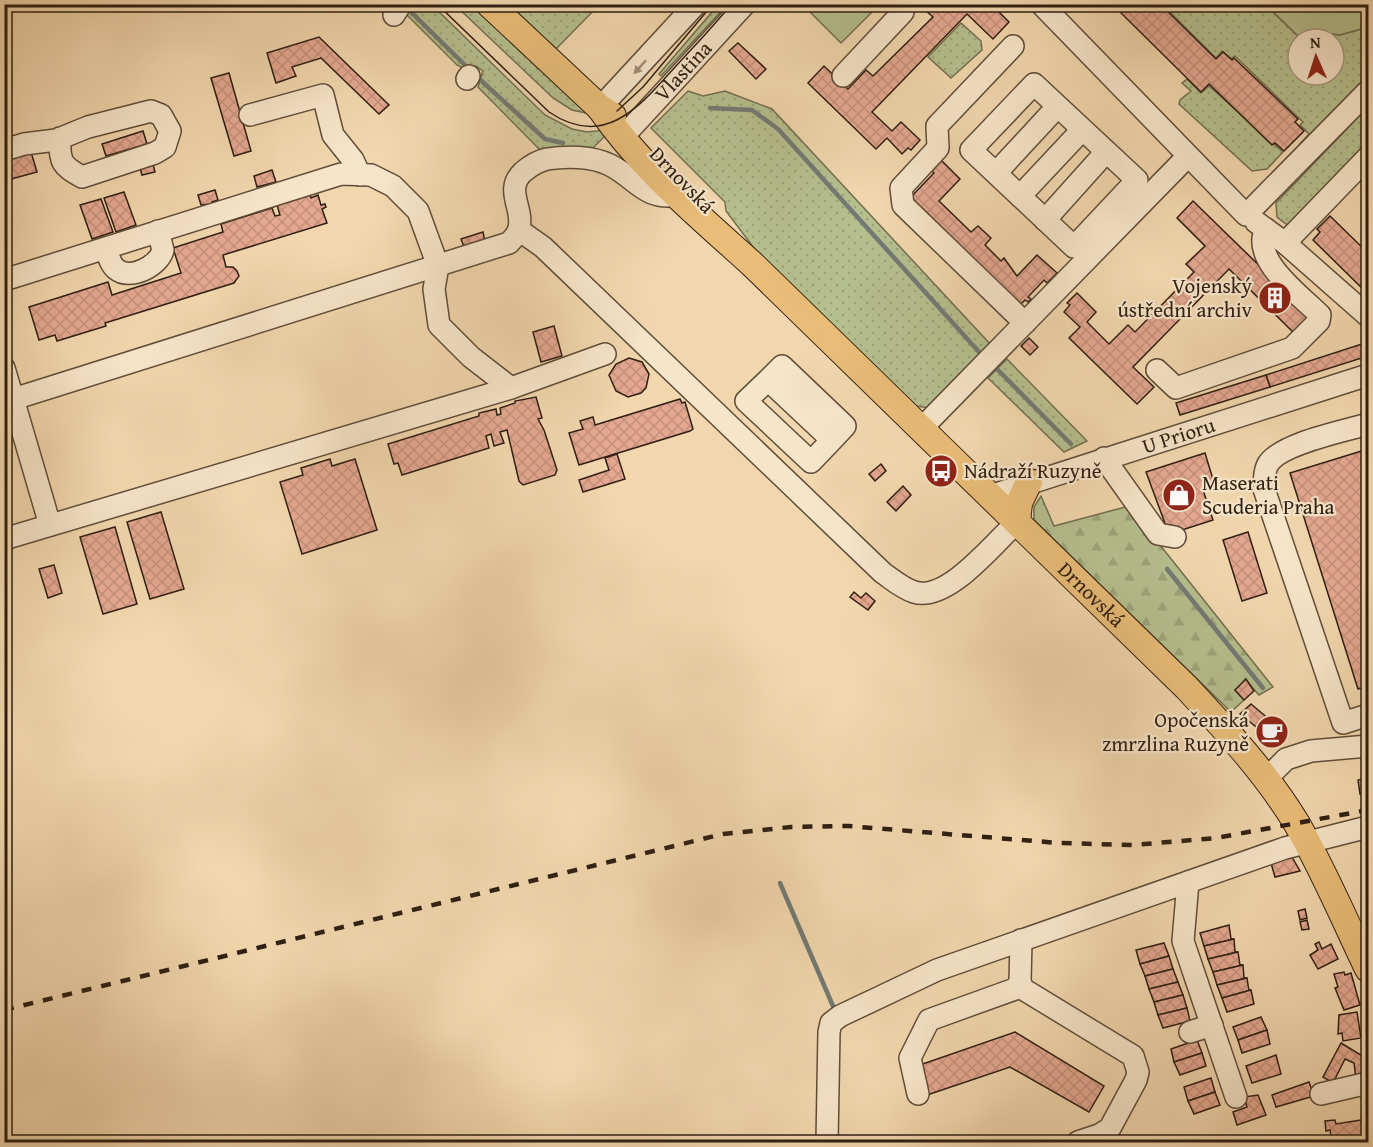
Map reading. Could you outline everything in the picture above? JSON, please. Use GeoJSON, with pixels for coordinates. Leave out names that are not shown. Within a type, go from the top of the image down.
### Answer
{"type":"FeatureCollection","features":[{"type":"Feature","properties":{"kind":"main road","name":"Drnovská"},"geometry":{"type":"LineString","coordinates":[[489,4],[627,134],[707,202],[752,264]]}},
{"type":"Feature","properties":{"kind":"main road","name":"Drnovská"},"geometry":{"type":"LineString","coordinates":[[627,134],[678,195],[752,264],[1187,688],[1266,779],[1307,843],[1368,969]]}},
{"type":"Feature","properties":{"kind":"main road"},"geometry":{"type":"LineString","coordinates":[[1017,522],[1019,502],[1029,482]]}},
{"type":"Feature","properties":{"kind":"street","name":"Vlastina"},"geometry":{"type":"LineString","coordinates":[[600,108],[696,4]]}},
{"type":"Feature","properties":{"kind":"street"},"geometry":{"type":"LineString","coordinates":[[627,134],[649,96],[732,4]]}},
{"type":"Feature","properties":{"kind":"street","name":"Vlastina"},"geometry":{"type":"LineString","coordinates":[[627,134],[745,4]]}},
{"type":"Feature","properties":{"kind":"street"},"geometry":{"type":"LineString","coordinates":[[843,76],[903,12],[904,4]]}},
{"type":"Feature","properties":{"kind":"street"},"geometry":{"type":"LineString","coordinates":[[1041,4],[1246,215],[1285,243],[1368,316]]}},
{"type":"Feature","properties":{"kind":"street"},"geometry":{"type":"LineString","coordinates":[[1013,46],[937,126],[938,148],[902,188],[903,205],[1025,323]]}},
{"type":"Feature","properties":{"kind":"street"},"geometry":{"type":"LineString","coordinates":[[921,429],[1025,323],[1135,196],[1137,180],[1034,84],[971,150],[1074,247],[1135,196],[1188,156]]}},
{"type":"Feature","properties":{"kind":"street"},"geometry":{"type":"LineString","coordinates":[[1246,215],[1368,91]]}},
{"type":"Feature","properties":{"kind":"street"},"geometry":{"type":"LineString","coordinates":[[250,115],[323,95],[333,135],[353,160],[360,175]]}},
{"type":"Feature","properties":{"kind":"street"},"geometry":{"type":"LineString","coordinates":[[996,173],[1058,107]]}},
{"type":"Feature","properties":{"kind":"street"},"geometry":{"type":"LineString","coordinates":[[4,150],[60,138],[88,127],[151,111],[161,115],[170,131],[165,147],[155,153],[82,177],[64,167],[60,154],[60,138]]}},
{"type":"Feature","properties":{"kind":"street"},"geometry":{"type":"LineString","coordinates":[[1020,196],[1082,130]]}},
{"type":"Feature","properties":{"kind":"street"},"geometry":{"type":"LineString","coordinates":[[1045,219],[1106,152]]}},
{"type":"Feature","properties":{"kind":"street"},"geometry":{"type":"LineString","coordinates":[[1285,243],[1368,157]]}},
{"type":"Feature","properties":{"kind":"street"},"geometry":{"type":"LineString","coordinates":[[10,401],[509,243],[519,230],[520,219],[513,193],[517,177],[529,167],[543,160],[588,159],[609,165],[655,196],[678,195]]}},
{"type":"Feature","properties":{"kind":"street"},"geometry":{"type":"LineString","coordinates":[[4,280],[341,174],[371,175],[393,186],[418,211],[438,266],[434,289],[439,325],[471,357],[511,387]]}},
{"type":"Feature","properties":{"kind":"street"},"geometry":{"type":"LineString","coordinates":[[519,230],[543,247],[883,573],[902,587],[916,593],[932,593],[949,586],[1017,522]]}},
{"type":"Feature","properties":{"kind":"street"},"geometry":{"type":"LineString","coordinates":[[1157,370],[1176,388],[1292,348],[1319,321],[1320,315],[1275,270],[1263,252],[1261,239],[1266,230]]}},
{"type":"Feature","properties":{"kind":"street"},"geometry":{"type":"LineString","coordinates":[[106,248],[111,264],[117,271],[127,273],[150,267],[157,263],[163,250],[158,231]]}},
{"type":"Feature","properties":{"kind":"street"},"geometry":{"type":"LineString","coordinates":[[4,539],[511,387],[605,354]]}},
{"type":"Feature","properties":{"kind":"street"},"geometry":{"type":"LineString","coordinates":[[782,366],[845,426],[832,440],[811,462],[746,401],[782,366]]}},
{"type":"Feature","properties":{"kind":"street"},"geometry":{"type":"LineString","coordinates":[[4,368],[10,401],[50,525]]}},
{"type":"Feature","properties":{"kind":"street","name":"U Prioru"},"geometry":{"type":"LineString","coordinates":[[990,496],[1368,375]]}},
{"type":"Feature","properties":{"kind":"street"},"geometry":{"type":"LineString","coordinates":[[1368,424],[1284,450],[1267,466],[1264,489],[1343,723],[1368,715]]}},
{"type":"Feature","properties":{"kind":"street"},"geometry":{"type":"LineString","coordinates":[[1104,458],[1158,534],[1175,537]]}},
{"type":"Feature","properties":{"kind":"street"},"geometry":{"type":"LineString","coordinates":[[1266,779],[1286,759],[1303,754],[1368,746]]}},
{"type":"Feature","properties":{"kind":"street"},"geometry":{"type":"LineString","coordinates":[[827,1143],[826,1091],[831,1023],[865,1002],[937,970],[1285,848],[1368,827]]}},
{"type":"Feature","properties":{"kind":"street"},"geometry":{"type":"LineString","coordinates":[[1188,882],[1183,941],[1236,1097]]}},
{"type":"Feature","properties":{"kind":"street"},"geometry":{"type":"LineString","coordinates":[[1021,940],[1020,982],[1023,988],[1133,1056],[1137,1064],[1136,1080],[1110,1128],[1099,1136],[1078,1143]]}},
{"type":"Feature","properties":{"kind":"street"},"geometry":{"type":"LineString","coordinates":[[918,1094],[910,1058],[924,1025],[929,1020],[1015,988],[1020,982]]}},
{"type":"Feature","properties":{"kind":"street"},"geometry":{"type":"LineString","coordinates":[[1190,1032],[1212,1025]]}},
{"type":"Feature","properties":{"kind":"street"},"geometry":{"type":"LineString","coordinates":[[1320,1094],[1368,1083]]}},
{"type":"Feature","properties":{"kind":"green space"},"geometry":{"type":"Polygon","coordinates":[[[409,5],[432,5],[545,115],[572,129],[587,132],[606,130],[605,136],[586,155],[541,151],[478,87],[483,71],[476,66],[463,68],[457,65],[406,14],[409,5]]]}},
{"type":"Feature","properties":{"kind":"green space"},"geometry":{"type":"Polygon","coordinates":[[[455,5],[473,5],[590,114],[572,110],[553,98],[455,5]]]}},
{"type":"Feature","properties":{"kind":"green space"},"geometry":{"type":"Polygon","coordinates":[[[506,5],[599,5],[556,49],[506,5]]]}},
{"type":"Feature","properties":{"kind":"green space"},"geometry":{"type":"Polygon","coordinates":[[[718,5],[727,5],[661,76],[659,74],[718,5]]]}},
{"type":"Feature","properties":{"kind":"green space"},"geometry":{"type":"Polygon","coordinates":[[[803,5],[879,5],[841,43],[803,5]]]}},
{"type":"Feature","properties":{"kind":"green space"},"geometry":{"type":"Polygon","coordinates":[[[1163,5],[1266,5],[1289,27],[1286,27],[1286,87],[1346,87],[1346,33],[1368,27],[1368,79],[1303,147],[1300,144],[1309,134],[1300,125],[1303,122],[1235,56],[1232,59],[1222,51],[1216,58],[1163,5]]]}},
{"type":"Feature","properties":{"kind":"green space"},"geometry":{"type":"Polygon","coordinates":[[[1266,5],[1368,5],[1368,27],[1346,33],[1346,27],[1289,27],[1266,5]]]}},
{"type":"Feature","properties":{"kind":"green space"},"geometry":{"type":"Polygon","coordinates":[[[961,23],[981,41],[982,50],[951,78],[928,57],[961,23]]]}},
{"type":"Feature","properties":{"kind":"green space"},"geometry":{"type":"Polygon","coordinates":[[[1187,79],[1201,93],[1209,86],[1283,152],[1267,169],[1252,171],[1179,104],[1180,100],[1191,91],[1182,83],[1187,79]]]}},
{"type":"Feature","properties":{"kind":"green space"},"geometry":{"type":"Polygon","coordinates":[[[688,91],[703,96],[725,91],[772,109],[992,346],[929,408],[910,405],[766,264],[726,211],[725,202],[651,128],[688,91]]]}},
{"type":"Feature","properties":{"kind":"green space"},"geometry":{"type":"Polygon","coordinates":[[[1368,107],[1368,149],[1295,225],[1286,224],[1277,217],[1276,203],[1368,107]]]}},
{"type":"Feature","properties":{"kind":"green space"},"geometry":{"type":"Polygon","coordinates":[[[1007,359],[1087,441],[1064,452],[988,378],[1007,359]]]}},
{"type":"Feature","properties":{"kind":"green space"},"geometry":{"type":"Polygon","coordinates":[[[1041,496],[1054,526],[1129,506],[1273,687],[1259,695],[1246,680],[1235,690],[1244,700],[1231,712],[1034,520],[1034,507],[1041,496]]]}},
{"type":"Feature","properties":{"kind":"building"},"geometry":{"type":"Polygon","coordinates":[[[930,4],[991,4],[1009,22],[993,39],[967,14],[872,112],[892,131],[901,122],[920,140],[911,150],[908,148],[902,154],[887,138],[876,149],[808,83],[824,66],[848,89],[866,70],[873,76],[933,17],[925,10],[930,4]]]}},
{"type":"Feature","properties":{"kind":"building"},"geometry":{"type":"Polygon","coordinates":[[[1128,4],[1160,4],[1216,59],[1223,52],[1232,60],[1234,58],[1298,119],[1295,122],[1304,131],[1284,151],[1275,143],[1272,145],[1209,84],[1201,92],[1121,13],[1128,4]]]}},
{"type":"Feature","properties":{"kind":"building"},"geometry":{"type":"Polygon","coordinates":[[[319,37],[389,105],[379,114],[321,58],[292,67],[296,76],[276,83],[267,53],[319,37]]]}},
{"type":"Feature","properties":{"kind":"building"},"geometry":{"type":"Polygon","coordinates":[[[738,43],[766,69],[756,79],[729,51],[738,43]]]}},
{"type":"Feature","properties":{"kind":"building"},"geometry":{"type":"Polygon","coordinates":[[[229,73],[251,151],[234,156],[211,78],[229,73]]]}},
{"type":"Feature","properties":{"kind":"building"},"geometry":{"type":"Polygon","coordinates":[[[143,131],[147,144],[106,156],[102,144],[143,131]]]}},
{"type":"Feature","properties":{"kind":"building"},"geometry":{"type":"Polygon","coordinates":[[[31,152],[37,172],[4,181],[4,160],[31,152]]]}},
{"type":"Feature","properties":{"kind":"building"},"geometry":{"type":"Polygon","coordinates":[[[941,160],[960,179],[939,201],[971,232],[978,226],[991,238],[985,245],[1001,261],[1004,258],[1017,276],[1037,255],[1057,273],[1047,283],[1044,280],[1028,297],[1031,299],[1028,302],[1025,300],[1020,305],[910,198],[934,173],[931,170],[941,160]]]}},
{"type":"Feature","properties":{"kind":"building"},"geometry":{"type":"Polygon","coordinates":[[[153,164],[155,172],[142,175],[140,168],[153,164]]]}},
{"type":"Feature","properties":{"kind":"building"},"geometry":{"type":"Polygon","coordinates":[[[272,170],[276,182],[257,187],[254,176],[272,170]]]}},
{"type":"Feature","properties":{"kind":"building"},"geometry":{"type":"Polygon","coordinates":[[[215,190],[218,200],[212,202],[213,204],[201,205],[198,195],[215,190]]]}},
{"type":"Feature","properties":{"kind":"building"},"geometry":{"type":"Polygon","coordinates":[[[124,192],[136,225],[116,232],[104,198],[124,192]]]}},
{"type":"Feature","properties":{"kind":"building"},"geometry":{"type":"Polygon","coordinates":[[[310,194],[311,198],[318,195],[321,205],[325,204],[326,207],[322,209],[327,223],[223,255],[226,267],[233,267],[239,276],[234,283],[105,323],[106,326],[57,341],[55,335],[39,340],[29,307],[108,282],[112,295],[181,273],[173,248],[223,232],[221,224],[272,208],[275,216],[280,215],[277,205],[310,194]]]}},
{"type":"Feature","properties":{"kind":"building"},"geometry":{"type":"Polygon","coordinates":[[[101,199],[113,232],[92,239],[80,205],[101,199]]]}},
{"type":"Feature","properties":{"kind":"building","name":"Vojenský ústřední archiv"},"geometry":{"type":"Polygon","coordinates":[[[1193,201],[1314,319],[1297,336],[1229,269],[1133,367],[1154,387],[1137,404],[1069,338],[1080,327],[1064,312],[1070,305],[1067,303],[1077,293],[1096,312],[1087,322],[1109,344],[1128,325],[1135,332],[1194,272],[1186,264],[1205,246],[1177,218],[1193,201]]]}},
{"type":"Feature","properties":{"kind":"building"},"geometry":{"type":"Polygon","coordinates":[[[1330,216],[1368,253],[1368,294],[1313,240],[1320,232],[1317,229],[1330,216]]]}},
{"type":"Feature","properties":{"kind":"building"},"geometry":{"type":"Polygon","coordinates":[[[483,232],[486,246],[466,252],[461,239],[483,232]]]}},
{"type":"Feature","properties":{"kind":"building"},"geometry":{"type":"Polygon","coordinates":[[[554,326],[562,356],[541,362],[533,332],[554,326]]]}},
{"type":"Feature","properties":{"kind":"building"},"geometry":{"type":"Polygon","coordinates":[[[1029,338],[1038,347],[1030,355],[1021,346],[1029,338]]]}},
{"type":"Feature","properties":{"kind":"building"},"geometry":{"type":"Polygon","coordinates":[[[1368,342],[1368,356],[1270,387],[1266,375],[1368,342]]]}},
{"type":"Feature","properties":{"kind":"building"},"geometry":{"type":"Polygon","coordinates":[[[629,358],[642,362],[649,374],[646,388],[641,393],[628,397],[616,391],[609,375],[616,364],[629,358]]]}},
{"type":"Feature","properties":{"kind":"building"},"geometry":{"type":"Polygon","coordinates":[[[1266,375],[1270,387],[1180,415],[1176,403],[1266,375]]]}},
{"type":"Feature","properties":{"kind":"building"},"geometry":{"type":"Polygon","coordinates":[[[536,397],[542,418],[538,419],[557,470],[555,475],[523,485],[519,481],[507,430],[500,432],[504,443],[494,446],[491,434],[486,436],[489,448],[402,475],[398,463],[394,464],[388,444],[479,416],[479,413],[496,409],[497,415],[501,414],[500,408],[515,403],[515,401],[536,397]]]}},
{"type":"Feature","properties":{"kind":"building"},"geometry":{"type":"Polygon","coordinates":[[[680,399],[682,403],[685,402],[693,429],[690,431],[579,465],[569,433],[583,429],[580,421],[593,417],[595,425],[680,399]]]}},
{"type":"Feature","properties":{"kind":"building"},"geometry":{"type":"Polygon","coordinates":[[[1368,449],[1368,686],[1358,689],[1290,473],[1368,449]]]}},
{"type":"Feature","properties":{"kind":"building","name":"Maserati Scuderia Praha"},"geometry":{"type":"Polygon","coordinates":[[[1205,453],[1215,486],[1203,490],[1213,520],[1176,532],[1166,526],[1146,472],[1205,453]]]}},
{"type":"Feature","properties":{"kind":"building"},"geometry":{"type":"Polygon","coordinates":[[[617,454],[625,479],[583,492],[579,480],[609,470],[605,458],[617,454]]]}},
{"type":"Feature","properties":{"kind":"building"},"geometry":{"type":"Polygon","coordinates":[[[330,459],[332,466],[355,459],[377,530],[302,554],[280,482],[303,475],[301,468],[330,459]]]}},
{"type":"Feature","properties":{"kind":"building"},"geometry":{"type":"Polygon","coordinates":[[[881,464],[886,471],[875,481],[869,474],[881,464]]]}},
{"type":"Feature","properties":{"kind":"building"},"geometry":{"type":"Polygon","coordinates":[[[903,486],[911,495],[896,511],[887,502],[903,486]]]}},
{"type":"Feature","properties":{"kind":"building"},"geometry":{"type":"Polygon","coordinates":[[[161,512],[184,589],[150,599],[127,522],[161,512]]]}},
{"type":"Feature","properties":{"kind":"building"},"geometry":{"type":"Polygon","coordinates":[[[115,527],[137,604],[103,614],[80,537],[115,527]]]}},
{"type":"Feature","properties":{"kind":"building"},"geometry":{"type":"Polygon","coordinates":[[[1248,532],[1267,593],[1242,601],[1223,540],[1248,532]]]}},
{"type":"Feature","properties":{"kind":"building"},"geometry":{"type":"Polygon","coordinates":[[[54,565],[62,593],[48,598],[39,569],[54,565]]]}},
{"type":"Feature","properties":{"kind":"building"},"geometry":{"type":"Polygon","coordinates":[[[854,592],[861,598],[866,593],[875,601],[868,610],[850,597],[854,592]]]}},
{"type":"Feature","properties":{"kind":"building"},"geometry":{"type":"Polygon","coordinates":[[[1246,679],[1254,691],[1244,700],[1235,690],[1246,679]]]}},
{"type":"Feature","properties":{"kind":"building"},"geometry":{"type":"Polygon","coordinates":[[[1251,704],[1270,720],[1260,730],[1240,714],[1251,704]]]}},
{"type":"Feature","properties":{"kind":"building"},"geometry":{"type":"Polygon","coordinates":[[[1368,778],[1368,792],[1360,794],[1358,780],[1368,778]]]}},
{"type":"Feature","properties":{"kind":"building"},"geometry":{"type":"Polygon","coordinates":[[[1292,857],[1300,871],[1275,877],[1271,863],[1292,857]]]}},
{"type":"Feature","properties":{"kind":"building"},"geometry":{"type":"Polygon","coordinates":[[[1305,909],[1307,918],[1300,920],[1298,911],[1305,909]]]}},
{"type":"Feature","properties":{"kind":"building"},"geometry":{"type":"Polygon","coordinates":[[[1307,920],[1309,929],[1302,930],[1300,922],[1307,920]]]}},
{"type":"Feature","properties":{"kind":"building"},"geometry":{"type":"Polygon","coordinates":[[[1229,925],[1231,939],[1234,939],[1204,946],[1200,933],[1229,925]]]}},
{"type":"Feature","properties":{"kind":"building"},"geometry":{"type":"Polygon","coordinates":[[[1234,939],[1235,952],[1238,952],[1208,959],[1204,946],[1234,939]]]}},
{"type":"Feature","properties":{"kind":"building"},"geometry":{"type":"Polygon","coordinates":[[[1319,942],[1322,949],[1331,944],[1338,959],[1318,969],[1310,955],[1318,950],[1315,944],[1319,942]]]}},
{"type":"Feature","properties":{"kind":"building"},"geometry":{"type":"Polygon","coordinates":[[[1164,943],[1169,956],[1140,964],[1136,950],[1164,943]]]}},
{"type":"Feature","properties":{"kind":"building"},"geometry":{"type":"Polygon","coordinates":[[[1238,952],[1240,965],[1243,965],[1213,972],[1208,959],[1238,952]]]}},
{"type":"Feature","properties":{"kind":"building"},"geometry":{"type":"Polygon","coordinates":[[[1169,956],[1173,969],[1145,976],[1140,964],[1169,956]]]}},
{"type":"Feature","properties":{"kind":"building"},"geometry":{"type":"Polygon","coordinates":[[[1243,965],[1244,978],[1247,978],[1217,985],[1213,972],[1243,965]]]}},
{"type":"Feature","properties":{"kind":"building"},"geometry":{"type":"Polygon","coordinates":[[[1173,969],[1178,982],[1149,989],[1145,976],[1173,969]]]}},
{"type":"Feature","properties":{"kind":"building"},"geometry":{"type":"Polygon","coordinates":[[[1344,972],[1345,975],[1351,973],[1360,1005],[1344,1010],[1335,988],[1338,987],[1334,974],[1344,972]]]}},
{"type":"Feature","properties":{"kind":"building"},"geometry":{"type":"Polygon","coordinates":[[[1247,978],[1249,991],[1222,998],[1217,985],[1247,978]]]}},
{"type":"Feature","properties":{"kind":"building"},"geometry":{"type":"Polygon","coordinates":[[[1178,982],[1183,995],[1154,1002],[1149,989],[1178,982]]]}},
{"type":"Feature","properties":{"kind":"building"},"geometry":{"type":"Polygon","coordinates":[[[1251,990],[1254,1004],[1227,1012],[1222,998],[1251,990]]]}},
{"type":"Feature","properties":{"kind":"building"},"geometry":{"type":"Polygon","coordinates":[[[1183,995],[1187,1008],[1158,1015],[1154,1002],[1183,995]]]}},
{"type":"Feature","properties":{"kind":"building"},"geometry":{"type":"Polygon","coordinates":[[[1187,1008],[1190,1021],[1163,1028],[1158,1015],[1187,1008]]]}},
{"type":"Feature","properties":{"kind":"building"},"geometry":{"type":"Polygon","coordinates":[[[1357,1012],[1361,1038],[1343,1041],[1342,1033],[1338,1034],[1339,1015],[1357,1012]]]}},
{"type":"Feature","properties":{"kind":"building"},"geometry":{"type":"Polygon","coordinates":[[[1261,1017],[1267,1030],[1238,1040],[1233,1027],[1261,1017]]]}},
{"type":"Feature","properties":{"kind":"building"},"geometry":{"type":"Polygon","coordinates":[[[1267,1030],[1270,1044],[1242,1053],[1238,1040],[1267,1030]]]}},
{"type":"Feature","properties":{"kind":"building"},"geometry":{"type":"Polygon","coordinates":[[[1015,1032],[1104,1086],[1089,1112],[1010,1067],[927,1095],[917,1066],[1015,1032]]]}},
{"type":"Feature","properties":{"kind":"building"},"geometry":{"type":"Polygon","coordinates":[[[1197,1040],[1202,1053],[1174,1062],[1171,1049],[1197,1040]]]}},
{"type":"Feature","properties":{"kind":"building"},"geometry":{"type":"Polygon","coordinates":[[[1341,1043],[1364,1057],[1367,1076],[1356,1079],[1354,1063],[1345,1059],[1333,1083],[1323,1077],[1341,1043]]]}},
{"type":"Feature","properties":{"kind":"building"},"geometry":{"type":"Polygon","coordinates":[[[1202,1053],[1206,1066],[1180,1075],[1174,1062],[1202,1053]]]}},
{"type":"Feature","properties":{"kind":"building"},"geometry":{"type":"Polygon","coordinates":[[[1276,1055],[1281,1074],[1252,1083],[1246,1066],[1276,1055]]]}},
{"type":"Feature","properties":{"kind":"building"},"geometry":{"type":"Polygon","coordinates":[[[1211,1078],[1215,1092],[1188,1101],[1184,1087],[1211,1078]]]}},
{"type":"Feature","properties":{"kind":"building"},"geometry":{"type":"Polygon","coordinates":[[[1309,1082],[1314,1096],[1276,1107],[1272,1095],[1309,1082]]]}},
{"type":"Feature","properties":{"kind":"building"},"geometry":{"type":"Polygon","coordinates":[[[1215,1092],[1220,1105],[1194,1114],[1188,1101],[1215,1092]]]}},
{"type":"Feature","properties":{"kind":"building"},"geometry":{"type":"Polygon","coordinates":[[[1258,1095],[1266,1115],[1237,1125],[1233,1112],[1247,1107],[1244,1097],[1258,1095]]]}},
{"type":"Feature","properties":{"kind":"building"},"geometry":{"type":"Polygon","coordinates":[[[1368,1119],[1368,1142],[1332,1142],[1330,1130],[1326,1131],[1325,1121],[1335,1120],[1336,1124],[1368,1119]]]}},
{"type":"Feature","properties":{"kind":"waterway"},"geometry":{"type":"LineString","coordinates":[[411,12],[469,69]]}},
{"type":"Feature","properties":{"kind":"waterway"},"geometry":{"type":"LineString","coordinates":[[475,75],[545,139],[563,143]]}},
{"type":"Feature","properties":{"kind":"waterway"},"geometry":{"type":"LineString","coordinates":[[710,108],[752,110],[778,129],[980,353]]}},
{"type":"Feature","properties":{"kind":"waterway"},"geometry":{"type":"LineString","coordinates":[[997,369],[1071,444]]}},
{"type":"Feature","properties":{"kind":"waterway"},"geometry":{"type":"LineString","coordinates":[[1167,569],[1263,688]]}},
{"type":"Feature","properties":{"kind":"waterway"},"geometry":{"type":"LineString","coordinates":[[780,883],[833,1006]]}},
{"type":"Feature","properties":{"kind":"tram line"},"geometry":{"type":"LineString","coordinates":[[437,4],[549,112],[569,123],[587,126],[604,125],[635,108],[663,81],[732,4]]}},
{"type":"Feature","properties":{"kind":"tram line"},"geometry":{"type":"LineString","coordinates":[[617,111],[643,87],[713,4]]}},
{"type":"Feature","properties":{"kind":"railway"},"geometry":{"type":"LineString","coordinates":[[4,1010],[723,834],[791,827],[848,826],[1059,843],[1133,845],[1216,838],[1368,810]]}},
{"type":"Feature","properties":{"kind":"place","name":"Vojenský ústřední archiv"},"geometry":{"type":"Point","coordinates":[1275,298]}},
{"type":"Feature","properties":{"kind":"place","name":"Nádraží Ruzyně"},"geometry":{"type":"Point","coordinates":[941,471]}},
{"type":"Feature","properties":{"kind":"place","name":"Maserati Scuderia Praha"},"geometry":{"type":"Point","coordinates":[1179,495]}},
{"type":"Feature","properties":{"kind":"place","name":"Opočenská zmrzlina Ruzyně"},"geometry":{"type":"Point","coordinates":[1272,732]}}]}
